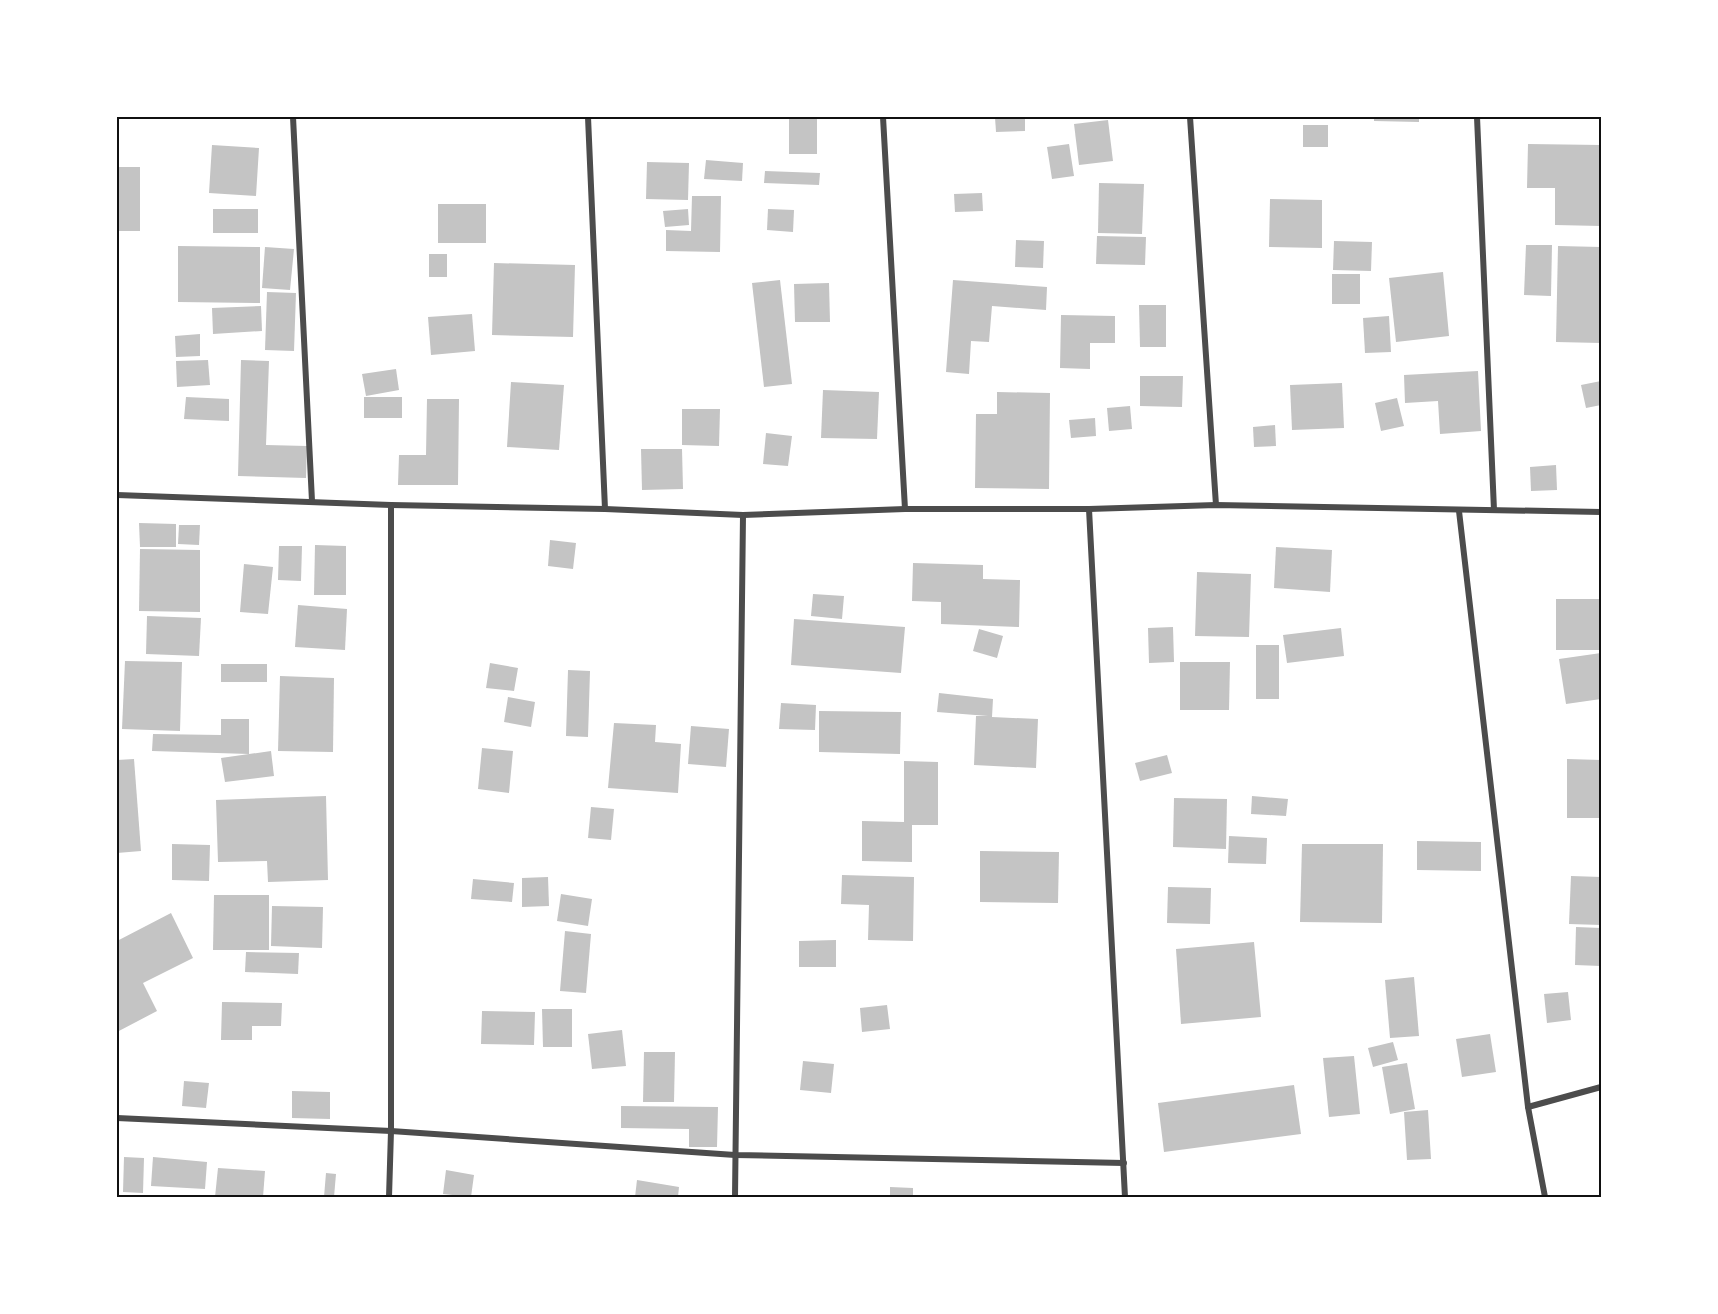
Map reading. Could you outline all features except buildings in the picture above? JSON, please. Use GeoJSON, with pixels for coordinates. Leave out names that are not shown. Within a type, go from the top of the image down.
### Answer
{"type":"FeatureCollection","features":[{"type":"Feature","properties":{"kind":"street"},"geometry":{"type":"LineString","coordinates":[[293,117],[312,501]]}},
{"type":"Feature","properties":{"kind":"street"},"geometry":{"type":"LineString","coordinates":[[588,117],[605,509]]}},
{"type":"Feature","properties":{"kind":"street"},"geometry":{"type":"LineString","coordinates":[[883,117],[905,509]]}},
{"type":"Feature","properties":{"kind":"street"},"geometry":{"type":"LineString","coordinates":[[1190,117],[1216,506]]}},
{"type":"Feature","properties":{"kind":"street"},"geometry":{"type":"LineString","coordinates":[[1478,117],[1494,510]]}},
{"type":"Feature","properties":{"kind":"street"},"geometry":{"type":"LineString","coordinates":[[117,495],[312,501],[391,506],[605,509],[743,515],[905,509],[1216,506],[1601,512]]}},
{"type":"Feature","properties":{"kind":"street"},"geometry":{"type":"LineString","coordinates":[[389,1197],[391,1131],[391,506]]}},
{"type":"Feature","properties":{"kind":"street"},"geometry":{"type":"LineString","coordinates":[[1089,509],[1125,1197]]}},
{"type":"Feature","properties":{"kind":"street"},"geometry":{"type":"LineString","coordinates":[[1459,511],[1528,1107],[1545,1197]]}},
{"type":"Feature","properties":{"kind":"street"},"geometry":{"type":"LineString","coordinates":[[735,1197],[743,515]]}},
{"type":"Feature","properties":{"kind":"street"},"geometry":{"type":"LineString","coordinates":[[1528,1107],[1601,1087]]}},
{"type":"Feature","properties":{"kind":"street"},"geometry":{"type":"LineString","coordinates":[[117,1118],[391,1131],[735,1155],[1124,1163]]}}]}
